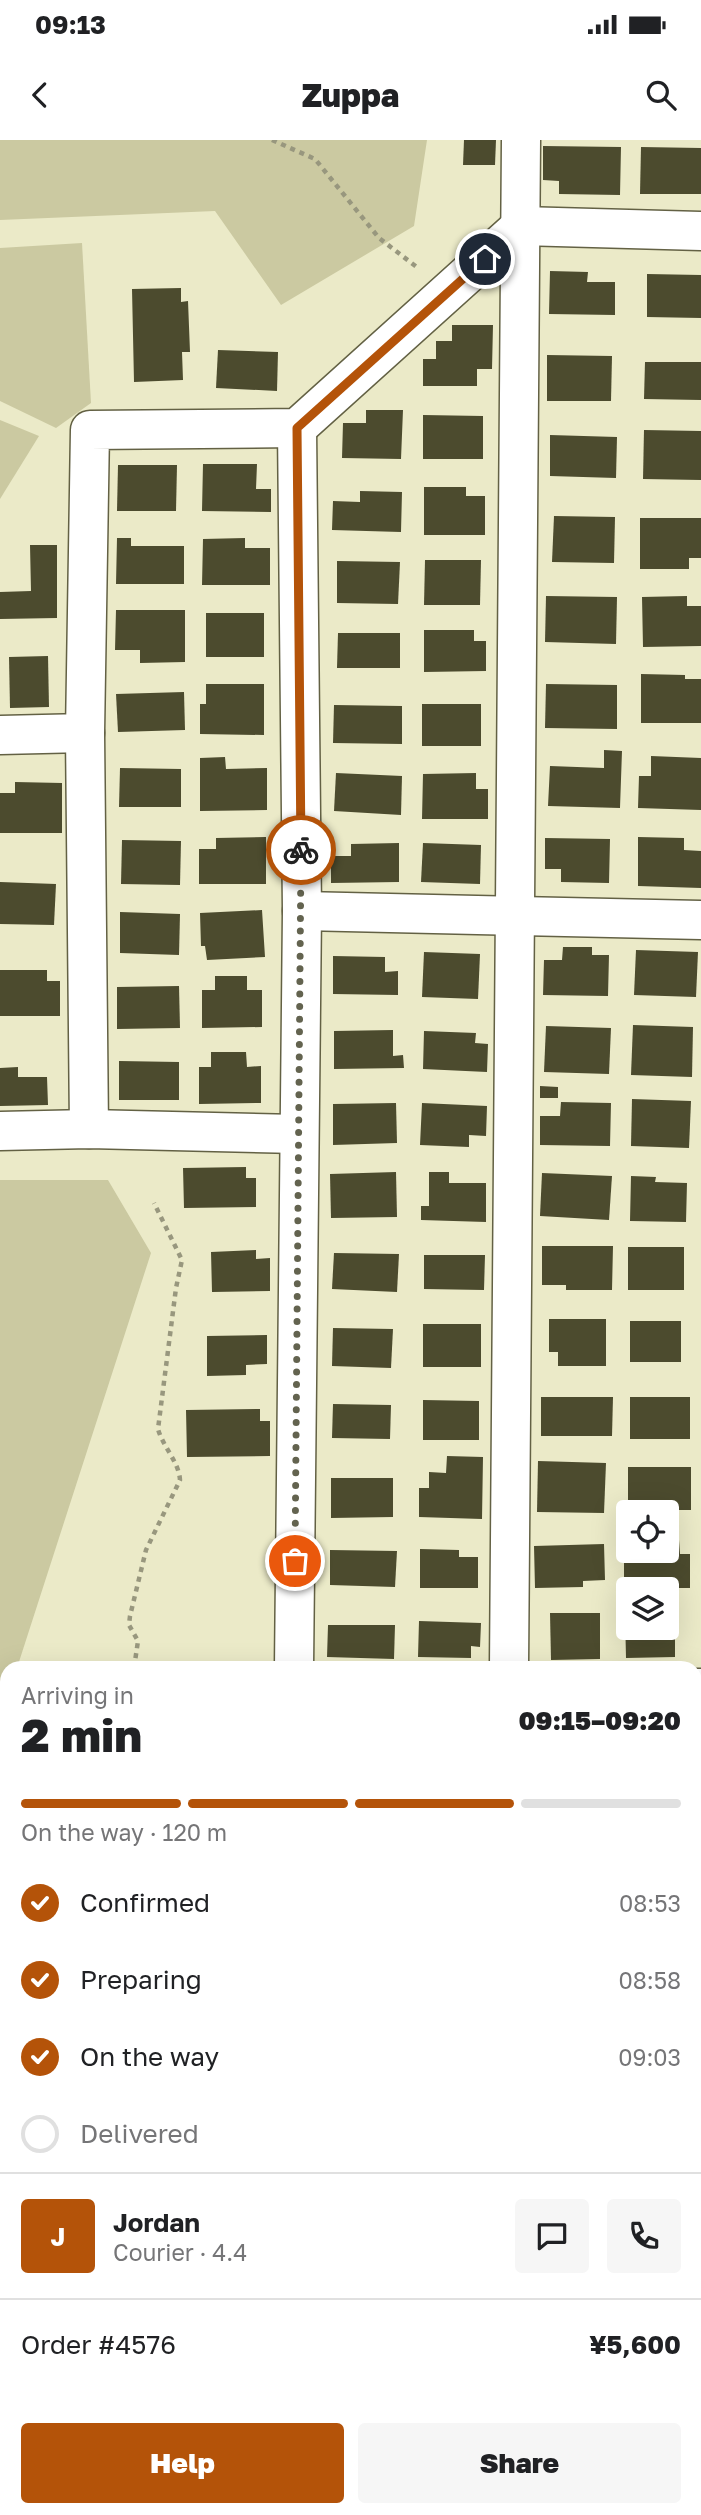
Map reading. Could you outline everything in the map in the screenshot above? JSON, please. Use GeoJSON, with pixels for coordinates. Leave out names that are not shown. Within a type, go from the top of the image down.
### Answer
{"type":"FeatureCollection","features":[{"type":"Feature","properties":{"kind":"street"},"geometry":{"type":"LineString","coordinates":[[509,1661],[521,140]]}},
{"type":"Feature","properties":{"kind":"street"},"geometry":{"type":"LineString","coordinates":[[89,1129],[85,733],[90,430],[297,428],[521,226],[701,231]]}},
{"type":"Feature","properties":{"kind":"street"},"geometry":{"type":"LineString","coordinates":[[294,1661],[297,1134],[302,911],[297,428]]}},
{"type":"Feature","properties":{"kind":"street"},"geometry":{"type":"LineString","coordinates":[[0,735],[85,733]]}},
{"type":"Feature","properties":{"kind":"street"},"geometry":{"type":"LineString","coordinates":[[302,911],[701,920]]}},
{"type":"Feature","properties":{"kind":"street"},"geometry":{"type":"LineString","coordinates":[[0,1131],[89,1129],[297,1134]]}},
{"type":"Feature","properties":{"kind":"path"},"geometry":{"type":"LineString","coordinates":[[272,140],[315,159],[379,238],[449,291]]}},
{"type":"Feature","properties":{"kind":"path"},"geometry":{"type":"LineString","coordinates":[[135,1661],[138,1641],[129,1625],[146,1550],[180,1480],[180,1469],[162,1441],[158,1429],[182,1260],[154,1203]]}},
{"type":"Feature","properties":{"kind":"shaded area"},"geometry":{"type":"Polygon","coordinates":[[[0,140],[427,140],[414,226],[281,305],[215,211],[0,220],[0,140]]]}},
{"type":"Feature","properties":{"kind":"shaded area"},"geometry":{"type":"Polygon","coordinates":[[[82,243],[91,403],[56,428],[0,401],[0,248],[82,243]]]}},
{"type":"Feature","properties":{"kind":"shaded area"},"geometry":{"type":"Polygon","coordinates":[[[0,420],[39,436],[0,499],[0,420]]]}},
{"type":"Feature","properties":{"kind":"shaded area"},"geometry":{"type":"Polygon","coordinates":[[[0,1180],[108,1180],[151,1253],[19,1661],[0,1661],[0,1180]]]}},
{"type":"Feature","properties":{"kind":"building"},"geometry":{"type":"Polygon","coordinates":[[[464,140],[496,140],[495,165],[463,165],[464,140]]]}},
{"type":"Feature","properties":{"kind":"building"},"geometry":{"type":"Polygon","coordinates":[[[543,146],[621,147],[620,195],[559,194],[559,181],[543,180],[543,146]]]}},
{"type":"Feature","properties":{"kind":"building"},"geometry":{"type":"Polygon","coordinates":[[[641,147],[701,148],[701,194],[640,194],[641,147]]]}},
{"type":"Feature","properties":{"kind":"building"},"geometry":{"type":"Polygon","coordinates":[[[550,271],[588,272],[587,282],[615,282],[615,315],[549,314],[550,271]]]}},
{"type":"Feature","properties":{"kind":"building"},"geometry":{"type":"Polygon","coordinates":[[[647,274],[701,275],[701,318],[647,317],[647,274]]]}},
{"type":"Feature","properties":{"kind":"building"},"geometry":{"type":"Polygon","coordinates":[[[181,288],[181,302],[188,301],[190,352],[182,352],[183,380],[134,382],[132,289],[181,288]]]}},
{"type":"Feature","properties":{"kind":"building"},"geometry":{"type":"Polygon","coordinates":[[[452,325],[493,325],[492,369],[477,369],[477,386],[423,386],[423,359],[436,359],[436,341],[452,341],[452,325]]]}},
{"type":"Feature","properties":{"kind":"building"},"geometry":{"type":"Polygon","coordinates":[[[218,350],[278,352],[277,391],[216,388],[218,350]]]}},
{"type":"Feature","properties":{"kind":"building"},"geometry":{"type":"Polygon","coordinates":[[[547,355],[612,356],[611,401],[547,401],[547,355]]]}},
{"type":"Feature","properties":{"kind":"building"},"geometry":{"type":"Polygon","coordinates":[[[645,362],[701,362],[701,400],[644,399],[645,362]]]}},
{"type":"Feature","properties":{"kind":"building"},"geometry":{"type":"Polygon","coordinates":[[[366,410],[403,410],[401,459],[342,458],[343,423],[366,423],[366,410]]]}},
{"type":"Feature","properties":{"kind":"building"},"geometry":{"type":"Polygon","coordinates":[[[423,415],[483,416],[483,459],[423,459],[423,415]]]}},
{"type":"Feature","properties":{"kind":"building"},"geometry":{"type":"Polygon","coordinates":[[[644,430],[701,431],[701,480],[643,479],[644,430]]]}},
{"type":"Feature","properties":{"kind":"building"},"geometry":{"type":"Polygon","coordinates":[[[550,435],[617,437],[616,478],[550,476],[550,435]]]}},
{"type":"Feature","properties":{"kind":"building"},"geometry":{"type":"Polygon","coordinates":[[[203,464],[257,464],[256,489],[271,489],[271,512],[202,511],[203,464]]]}},
{"type":"Feature","properties":{"kind":"building"},"geometry":{"type":"Polygon","coordinates":[[[118,465],[177,465],[176,511],[117,511],[118,465]]]}},
{"type":"Feature","properties":{"kind":"building"},"geometry":{"type":"Polygon","coordinates":[[[424,487],[466,487],[466,496],[485,496],[485,535],[424,535],[424,487]]]}},
{"type":"Feature","properties":{"kind":"building"},"geometry":{"type":"Polygon","coordinates":[[[360,491],[402,492],[401,532],[332,530],[333,501],[360,502],[360,491]]]}},
{"type":"Feature","properties":{"kind":"building"},"geometry":{"type":"Polygon","coordinates":[[[554,516],[615,517],[614,563],[552,562],[554,516]]]}},
{"type":"Feature","properties":{"kind":"building"},"geometry":{"type":"Polygon","coordinates":[[[640,518],[701,518],[701,558],[689,558],[689,569],[640,569],[640,518]]]}},
{"type":"Feature","properties":{"kind":"building"},"geometry":{"type":"Polygon","coordinates":[[[117,538],[131,538],[131,546],[184,546],[184,584],[116,584],[117,538]]]}},
{"type":"Feature","properties":{"kind":"building"},"geometry":{"type":"Polygon","coordinates":[[[245,538],[245,548],[270,548],[270,585],[202,585],[203,539],[245,538]]]}},
{"type":"Feature","properties":{"kind":"building"},"geometry":{"type":"Polygon","coordinates":[[[30,545],[57,545],[57,618],[0,619],[0,592],[31,591],[30,545]]]}},
{"type":"Feature","properties":{"kind":"building"},"geometry":{"type":"Polygon","coordinates":[[[425,560],[481,560],[480,605],[424,605],[425,560]]]}},
{"type":"Feature","properties":{"kind":"building"},"geometry":{"type":"Polygon","coordinates":[[[337,561],[400,562],[398,604],[337,603],[337,561]]]}},
{"type":"Feature","properties":{"kind":"building"},"geometry":{"type":"Polygon","coordinates":[[[546,596],[617,597],[616,644],[545,642],[546,596]]]}},
{"type":"Feature","properties":{"kind":"building"},"geometry":{"type":"Polygon","coordinates":[[[687,596],[687,606],[701,606],[701,646],[643,647],[642,597],[687,596]]]}},
{"type":"Feature","properties":{"kind":"building"},"geometry":{"type":"Polygon","coordinates":[[[116,610],[185,610],[185,662],[140,663],[140,650],[115,650],[116,610]]]}},
{"type":"Feature","properties":{"kind":"building"},"geometry":{"type":"Polygon","coordinates":[[[206,613],[264,613],[264,657],[206,657],[206,613]]]}},
{"type":"Feature","properties":{"kind":"building"},"geometry":{"type":"Polygon","coordinates":[[[424,630],[474,630],[474,641],[486,641],[486,671],[424,672],[424,630]]]}},
{"type":"Feature","properties":{"kind":"building"},"geometry":{"type":"Polygon","coordinates":[[[338,633],[400,633],[400,668],[337,668],[338,633]]]}},
{"type":"Feature","properties":{"kind":"building"},"geometry":{"type":"Polygon","coordinates":[[[48,656],[49,707],[10,708],[9,657],[48,656]]]}},
{"type":"Feature","properties":{"kind":"building"},"geometry":{"type":"Polygon","coordinates":[[[641,674],[685,675],[685,679],[701,679],[701,723],[641,723],[641,674]]]}},
{"type":"Feature","properties":{"kind":"building"},"geometry":{"type":"Polygon","coordinates":[[[206,684],[264,684],[264,735],[200,734],[200,704],[206,704],[206,684]]]}},
{"type":"Feature","properties":{"kind":"building"},"geometry":{"type":"Polygon","coordinates":[[[546,684],[617,685],[617,729],[545,728],[546,684]]]}},
{"type":"Feature","properties":{"kind":"building"},"geometry":{"type":"Polygon","coordinates":[[[184,692],[185,730],[118,732],[116,694],[184,692]]]}},
{"type":"Feature","properties":{"kind":"building"},"geometry":{"type":"Polygon","coordinates":[[[422,704],[481,704],[481,746],[422,746],[422,704]]]}},
{"type":"Feature","properties":{"kind":"building"},"geometry":{"type":"Polygon","coordinates":[[[334,705],[402,706],[402,744],[333,743],[334,705]]]}},
{"type":"Feature","properties":{"kind":"building"},"geometry":{"type":"Polygon","coordinates":[[[604,750],[622,751],[620,808],[548,806],[550,766],[604,768],[604,750]]]}},
{"type":"Feature","properties":{"kind":"building"},"geometry":{"type":"Polygon","coordinates":[[[651,756],[701,758],[701,810],[638,808],[639,776],[651,776],[651,756]]]}},
{"type":"Feature","properties":{"kind":"building"},"geometry":{"type":"Polygon","coordinates":[[[225,757],[226,769],[267,768],[267,810],[200,811],[200,758],[225,757]]]}},
{"type":"Feature","properties":{"kind":"building"},"geometry":{"type":"Polygon","coordinates":[[[120,768],[181,769],[181,807],[119,807],[120,768]]]}},
{"type":"Feature","properties":{"kind":"building"},"geometry":{"type":"Polygon","coordinates":[[[336,773],[402,776],[401,815],[334,811],[336,773]]]}},
{"type":"Feature","properties":{"kind":"building"},"geometry":{"type":"Polygon","coordinates":[[[476,773],[476,789],[488,789],[488,819],[422,819],[423,774],[476,773]]]}},
{"type":"Feature","properties":{"kind":"building"},"geometry":{"type":"Polygon","coordinates":[[[15,782],[62,783],[62,833],[0,833],[0,793],[15,793],[15,782]]]}},
{"type":"Feature","properties":{"kind":"building"},"geometry":{"type":"Polygon","coordinates":[[[266,837],[266,884],[199,884],[199,849],[216,849],[216,838],[266,837]]]}},
{"type":"Feature","properties":{"kind":"building"},"geometry":{"type":"Polygon","coordinates":[[[638,837],[684,838],[684,850],[701,851],[701,888],[638,886],[638,837]]]}},
{"type":"Feature","properties":{"kind":"building"},"geometry":{"type":"Polygon","coordinates":[[[545,838],[610,839],[609,883],[561,882],[561,869],[545,869],[545,838]]]}},
{"type":"Feature","properties":{"kind":"building"},"geometry":{"type":"Polygon","coordinates":[[[122,840],[181,841],[180,885],[121,884],[122,840]]]}},
{"type":"Feature","properties":{"kind":"building"},"geometry":{"type":"Polygon","coordinates":[[[399,843],[399,882],[331,883],[331,856],[351,856],[351,844],[399,843]]]}},
{"type":"Feature","properties":{"kind":"building"},"geometry":{"type":"Polygon","coordinates":[[[423,843],[481,845],[480,884],[421,882],[423,843]]]}},
{"type":"Feature","properties":{"kind":"building"},"geometry":{"type":"Polygon","coordinates":[[[0,882],[56,884],[54,925],[0,924],[0,882]]]}},
{"type":"Feature","properties":{"kind":"building"},"geometry":{"type":"Polygon","coordinates":[[[262,910],[265,957],[207,960],[205,946],[201,946],[200,913],[262,910]]]}},
{"type":"Feature","properties":{"kind":"building"},"geometry":{"type":"Polygon","coordinates":[[[120,912],[180,914],[179,955],[120,953],[120,912]]]}},
{"type":"Feature","properties":{"kind":"building"},"geometry":{"type":"Polygon","coordinates":[[[563,947],[592,947],[592,955],[609,955],[608,996],[543,995],[544,960],[562,960],[563,947]]]}},
{"type":"Feature","properties":{"kind":"building"},"geometry":{"type":"Polygon","coordinates":[[[636,950],[698,952],[696,997],[634,995],[636,950]]]}},
{"type":"Feature","properties":{"kind":"building"},"geometry":{"type":"Polygon","coordinates":[[[424,952],[480,954],[478,999],[422,997],[424,952]]]}},
{"type":"Feature","properties":{"kind":"building"},"geometry":{"type":"Polygon","coordinates":[[[333,956],[385,957],[385,972],[398,971],[398,995],[333,994],[333,956]]]}},
{"type":"Feature","properties":{"kind":"building"},"geometry":{"type":"Polygon","coordinates":[[[0,970],[47,970],[47,981],[60,981],[60,1016],[0,1016],[0,970]]]}},
{"type":"Feature","properties":{"kind":"building"},"geometry":{"type":"Polygon","coordinates":[[[215,976],[247,976],[247,990],[262,990],[262,1027],[202,1028],[202,990],[215,990],[215,976]]]}},
{"type":"Feature","properties":{"kind":"building"},"geometry":{"type":"Polygon","coordinates":[[[179,986],[180,1028],[117,1029],[117,987],[179,986]]]}},
{"type":"Feature","properties":{"kind":"building"},"geometry":{"type":"Polygon","coordinates":[[[633,1025],[693,1027],[692,1077],[631,1075],[633,1025]]]}},
{"type":"Feature","properties":{"kind":"building"},"geometry":{"type":"Polygon","coordinates":[[[546,1026],[611,1028],[609,1074],[544,1072],[546,1026]]]}},
{"type":"Feature","properties":{"kind":"building"},"geometry":{"type":"Polygon","coordinates":[[[393,1030],[393,1056],[403,1055],[404,1068],[334,1069],[334,1031],[393,1030]]]}},
{"type":"Feature","properties":{"kind":"building"},"geometry":{"type":"Polygon","coordinates":[[[424,1031],[476,1033],[475,1043],[488,1044],[487,1072],[423,1069],[424,1031]]]}},
{"type":"Feature","properties":{"kind":"building"},"geometry":{"type":"Polygon","coordinates":[[[211,1052],[246,1052],[247,1067],[261,1066],[261,1103],[199,1104],[199,1067],[211,1067],[211,1052]]]}},
{"type":"Feature","properties":{"kind":"building"},"geometry":{"type":"Polygon","coordinates":[[[119,1061],[179,1062],[179,1100],[119,1100],[119,1061]]]}},
{"type":"Feature","properties":{"kind":"building"},"geometry":{"type":"Polygon","coordinates":[[[18,1067],[18,1077],[47,1077],[48,1105],[0,1106],[0,1068],[18,1067]]]}},
{"type":"Feature","properties":{"kind":"building"},"geometry":{"type":"Polygon","coordinates":[[[540,1086],[558,1087],[558,1098],[540,1098],[540,1086]]]}},
{"type":"Feature","properties":{"kind":"building"},"geometry":{"type":"Polygon","coordinates":[[[632,1099],[691,1101],[689,1148],[631,1146],[632,1099]]]}},
{"type":"Feature","properties":{"kind":"building"},"geometry":{"type":"Polygon","coordinates":[[[561,1102],[611,1103],[610,1146],[540,1145],[540,1116],[560,1116],[561,1102]]]}},
{"type":"Feature","properties":{"kind":"building"},"geometry":{"type":"Polygon","coordinates":[[[396,1103],[397,1143],[333,1145],[333,1104],[396,1103]]]}},
{"type":"Feature","properties":{"kind":"building"},"geometry":{"type":"Polygon","coordinates":[[[422,1103],[487,1106],[486,1136],[469,1135],[469,1147],[420,1145],[422,1103]]]}},
{"type":"Feature","properties":{"kind":"building"},"geometry":{"type":"Polygon","coordinates":[[[246,1167],[246,1178],[256,1178],[256,1207],[184,1208],[183,1168],[246,1167]]]}},
{"type":"Feature","properties":{"kind":"building"},"geometry":{"type":"Polygon","coordinates":[[[396,1172],[397,1217],[331,1218],[330,1174],[396,1172]]]}},
{"type":"Feature","properties":{"kind":"building"},"geometry":{"type":"Polygon","coordinates":[[[429,1172],[449,1172],[449,1183],[486,1183],[486,1222],[421,1220],[421,1206],[429,1206],[429,1172]]]}},
{"type":"Feature","properties":{"kind":"building"},"geometry":{"type":"Polygon","coordinates":[[[542,1173],[612,1176],[609,1220],[540,1216],[542,1173]]]}},
{"type":"Feature","properties":{"kind":"building"},"geometry":{"type":"Polygon","coordinates":[[[631,1176],[656,1177],[655,1182],[687,1183],[686,1222],[630,1221],[631,1176]]]}},
{"type":"Feature","properties":{"kind":"building"},"geometry":{"type":"Polygon","coordinates":[[[542,1246],[613,1246],[612,1290],[566,1290],[566,1285],[542,1285],[542,1246]]]}},
{"type":"Feature","properties":{"kind":"building"},"geometry":{"type":"Polygon","coordinates":[[[628,1247],[684,1247],[684,1290],[628,1290],[628,1247]]]}},
{"type":"Feature","properties":{"kind":"building"},"geometry":{"type":"Polygon","coordinates":[[[256,1250],[256,1259],[270,1258],[270,1291],[212,1292],[211,1252],[256,1250]]]}},
{"type":"Feature","properties":{"kind":"building"},"geometry":{"type":"Polygon","coordinates":[[[334,1253],[399,1254],[397,1292],[332,1289],[334,1253]]]}},
{"type":"Feature","properties":{"kind":"building"},"geometry":{"type":"Polygon","coordinates":[[[424,1255],[485,1255],[484,1290],[424,1289],[424,1255]]]}},
{"type":"Feature","properties":{"kind":"building"},"geometry":{"type":"Polygon","coordinates":[[[549,1319],[606,1319],[606,1366],[558,1366],[558,1352],[549,1352],[549,1319]]]}},
{"type":"Feature","properties":{"kind":"building"},"geometry":{"type":"Polygon","coordinates":[[[630,1321],[681,1321],[681,1362],[630,1362],[630,1321]]]}},
{"type":"Feature","properties":{"kind":"building"},"geometry":{"type":"Polygon","coordinates":[[[423,1324],[481,1324],[481,1367],[423,1367],[423,1324]]]}},
{"type":"Feature","properties":{"kind":"building"},"geometry":{"type":"Polygon","coordinates":[[[333,1328],[393,1329],[391,1368],[332,1366],[333,1328]]]}},
{"type":"Feature","properties":{"kind":"building"},"geometry":{"type":"Polygon","coordinates":[[[267,1335],[267,1364],[246,1365],[246,1375],[207,1376],[207,1336],[267,1335]]]}},
{"type":"Feature","properties":{"kind":"building"},"geometry":{"type":"Polygon","coordinates":[[[541,1397],[613,1397],[612,1436],[541,1436],[541,1397]]]}},
{"type":"Feature","properties":{"kind":"building"},"geometry":{"type":"Polygon","coordinates":[[[630,1397],[690,1397],[690,1439],[630,1439],[630,1397]]]}},
{"type":"Feature","properties":{"kind":"building"},"geometry":{"type":"Polygon","coordinates":[[[423,1400],[479,1401],[479,1440],[423,1440],[423,1400]]]}},
{"type":"Feature","properties":{"kind":"building"},"geometry":{"type":"Polygon","coordinates":[[[333,1404],[391,1405],[390,1439],[332,1438],[333,1404]]]}},
{"type":"Feature","properties":{"kind":"building"},"geometry":{"type":"Polygon","coordinates":[[[260,1409],[260,1421],[270,1421],[270,1456],[187,1457],[186,1410],[260,1409]]]}},
{"type":"Feature","properties":{"kind":"building"},"geometry":{"type":"Polygon","coordinates":[[[447,1456],[483,1457],[482,1519],[419,1517],[419,1488],[429,1488],[429,1472],[446,1473],[447,1456]]]}},
{"type":"Feature","properties":{"kind":"building"},"geometry":{"type":"Polygon","coordinates":[[[538,1461],[606,1463],[604,1513],[537,1512],[538,1461]]]}},
{"type":"Feature","properties":{"kind":"building"},"geometry":{"type":"Polygon","coordinates":[[[628,1467],[691,1467],[691,1510],[679,1510],[679,1500],[628,1500],[628,1467]]]}},
{"type":"Feature","properties":{"kind":"building"},"geometry":{"type":"Polygon","coordinates":[[[331,1478],[393,1478],[393,1517],[331,1518],[331,1478]]]}},
{"type":"Feature","properties":{"kind":"building"},"geometry":{"type":"Polygon","coordinates":[[[679,1540],[680,1554],[690,1554],[690,1588],[679,1588],[679,1577],[624,1577],[624,1563],[679,1563],[679,1540]]]}},
{"type":"Feature","properties":{"kind":"building"},"geometry":{"type":"Polygon","coordinates":[[[604,1544],[605,1580],[583,1581],[583,1587],[535,1588],[534,1546],[604,1544]]]}},
{"type":"Feature","properties":{"kind":"building"},"geometry":{"type":"Polygon","coordinates":[[[420,1549],[459,1550],[459,1557],[478,1557],[478,1588],[420,1588],[420,1549]]]}},
{"type":"Feature","properties":{"kind":"building"},"geometry":{"type":"Polygon","coordinates":[[[330,1550],[397,1551],[395,1587],[330,1585],[330,1550]]]}},
{"type":"Feature","properties":{"kind":"building"},"geometry":{"type":"Polygon","coordinates":[[[550,1613],[600,1613],[600,1659],[551,1660],[550,1613]]]}},
{"type":"Feature","properties":{"kind":"building"},"geometry":{"type":"Polygon","coordinates":[[[419,1621],[481,1623],[480,1647],[471,1646],[471,1658],[418,1657],[419,1621]]]}},
{"type":"Feature","properties":{"kind":"building"},"geometry":{"type":"Polygon","coordinates":[[[328,1625],[395,1625],[394,1659],[327,1657],[328,1625]]]}},
{"type":"Feature","properties":{"kind":"building"},"geometry":{"type":"Polygon","coordinates":[[[626,1640],[675,1640],[675,1657],[626,1658],[626,1640]]]}},
{"type":"Feature","properties":{"kind":"way so far"},"geometry":{"type":"LineString","coordinates":[[295,1561],[301,850]]}},
{"type":"Feature","properties":{"kind":"route"},"geometry":{"type":"LineString","coordinates":[[301,850],[297,428],[485,259]]}}]}
